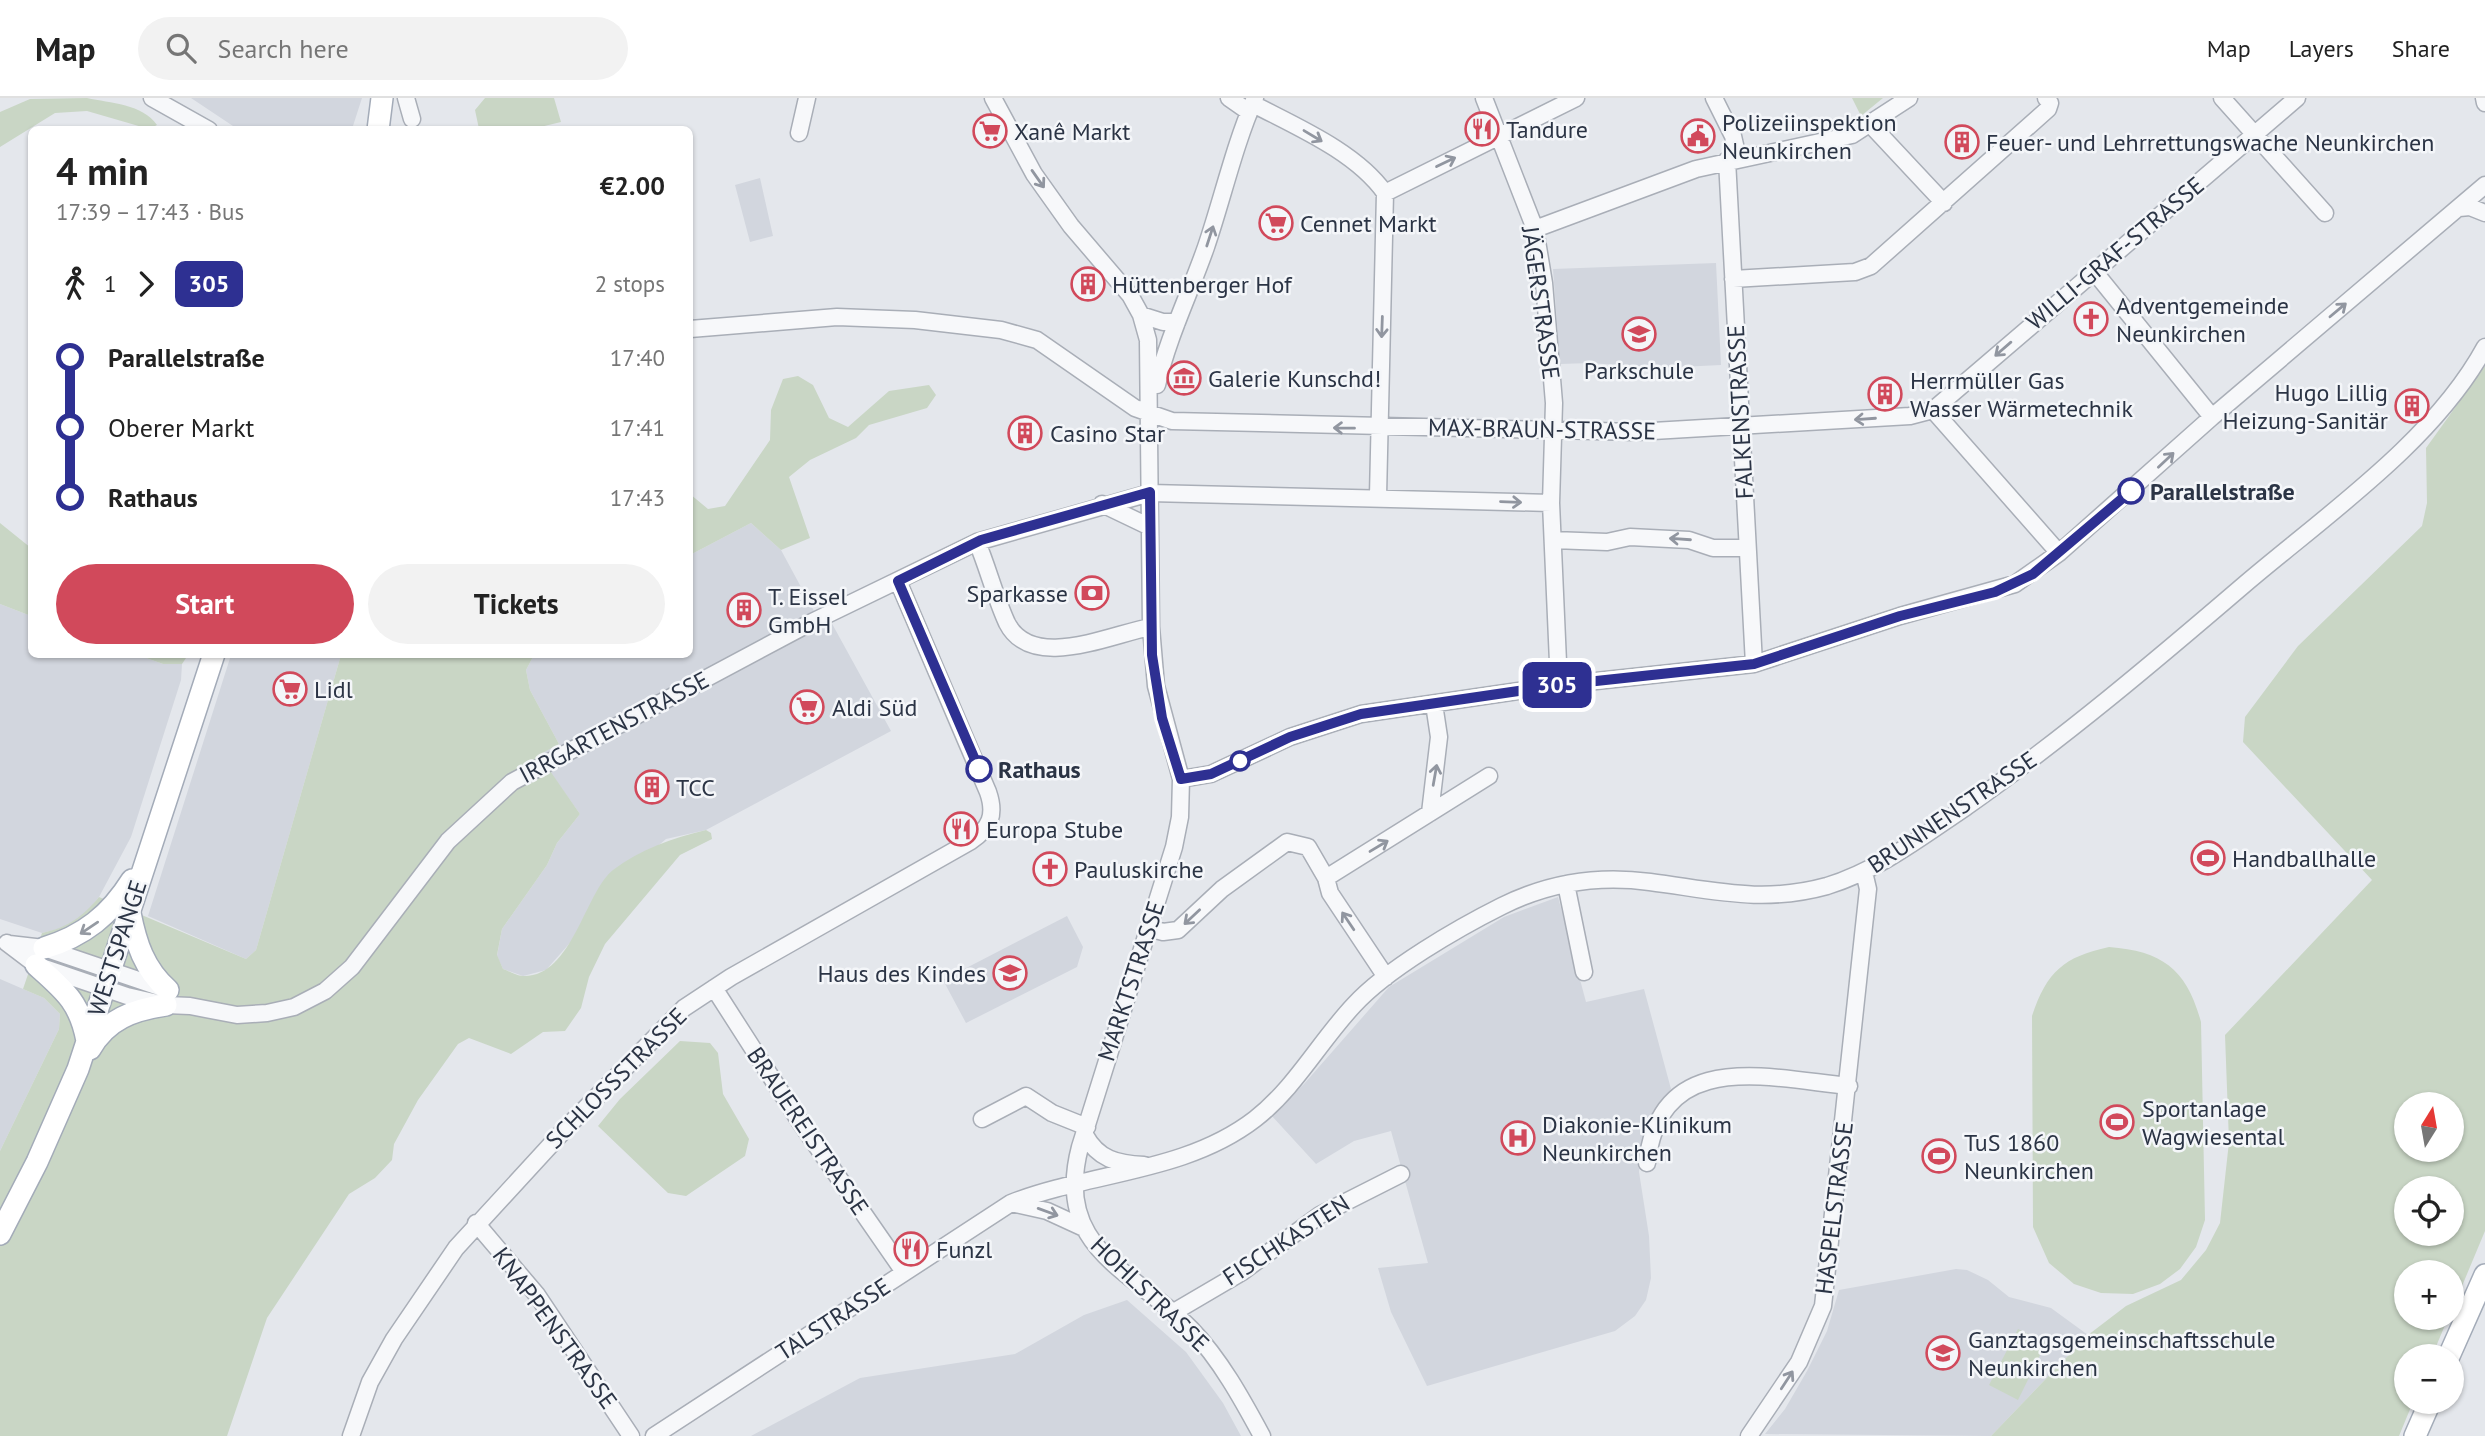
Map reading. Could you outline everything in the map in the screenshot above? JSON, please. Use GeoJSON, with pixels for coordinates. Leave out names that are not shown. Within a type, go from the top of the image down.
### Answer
{"type":"FeatureCollection","features":[{"type":"Feature","properties":{"kind":"main road","name":"WESTSPANGE"},"geometry":{"type":"LineString","coordinates":[[0,1234],[42,1151],[78,1069],[213,658]]}},
{"type":"Feature","properties":{"kind":"main road"},"geometry":{"type":"LineString","coordinates":[[87,1041],[84,1023],[70,996],[40,956],[84,933],[101,920],[121,897],[147,858]]}},
{"type":"Feature","properties":{"kind":"main road"},"geometry":{"type":"LineString","coordinates":[[78,1069],[94,1042],[111,1024],[135,1009],[167,997],[136,946],[130,911]]}},
{"type":"Feature","properties":{"kind":"main road"},"geometry":{"type":"LineString","coordinates":[[2454,1344],[2485,1275]]}},
{"type":"Feature","properties":{"kind":"main road"},"geometry":{"type":"LineString","coordinates":[[2415,1436],[2425,1414]]}},
{"type":"Feature","properties":{"kind":"street"},"geometry":{"type":"LineString","coordinates":[[152,98],[202,126]]}},
{"type":"Feature","properties":{"kind":"street"},"geometry":{"type":"LineString","coordinates":[[407,98],[412,119]]}},
{"type":"Feature","properties":{"kind":"street"},"geometry":{"type":"LineString","coordinates":[[800,133],[807,98]]}},
{"type":"Feature","properties":{"kind":"street"},"geometry":{"type":"LineString","coordinates":[[993,98],[1034,174],[1071,226],[1130,295],[1141,315],[1148,340],[1151,411]]}},
{"type":"Feature","properties":{"kind":"street"},"geometry":{"type":"LineString","coordinates":[[1229,98],[1252,105],[1333,148],[1376,180],[1385,193],[1378,496]]}},
{"type":"Feature","properties":{"kind":"street","name":"JÄGERSTRASSE"},"geometry":{"type":"LineString","coordinates":[[1484,98],[1535,229],[1549,335],[1554,432],[1551,503],[1559,685]]}},
{"type":"Feature","properties":{"kind":"street"},"geometry":{"type":"LineString","coordinates":[[1385,193],[1576,98]]}},
{"type":"Feature","properties":{"kind":"street","name":"FALKENSTRASSE"},"geometry":{"type":"LineString","coordinates":[[1714,98],[1732,136],[1733,279],[1754,664]]}},
{"type":"Feature","properties":{"kind":"street"},"geometry":{"type":"LineString","coordinates":[[1535,229],[1733,159],[1842,138],[1871,125],[1909,98]]}},
{"type":"Feature","properties":{"kind":"street"},"geometry":{"type":"LineString","coordinates":[[1733,279],[1862,271],[1944,203],[2048,109],[2050,103],[2046,98]]}},
{"type":"Feature","properties":{"kind":"street"},"geometry":{"type":"LineString","coordinates":[[2222,98],[2325,213]]}},
{"type":"Feature","properties":{"kind":"street","name":"WILLI-GRAF-STRASSE"},"geometry":{"type":"LineString","coordinates":[[1933,410],[2093,270],[2297,98]]}},
{"type":"Feature","properties":{"kind":"street"},"geometry":{"type":"LineString","coordinates":[[1151,411],[1177,322],[1207,244],[1252,105]]}},
{"type":"Feature","properties":{"kind":"street"},"geometry":{"type":"LineString","coordinates":[[1871,125],[1944,203]]}},
{"type":"Feature","properties":{"kind":"street"},"geometry":{"type":"LineString","coordinates":[[1181,779],[1211,774],[1290,737],[1344,718],[1559,685],[1754,664],[1900,616],[1995,592],[2033,574],[2212,417],[2485,185]]}},
{"type":"Feature","properties":{"kind":"street"},"geometry":{"type":"LineString","coordinates":[[2459,208],[2470,207],[2485,213]]}},
{"type":"Feature","properties":{"kind":"street"},"geometry":{"type":"LineString","coordinates":[[2093,270],[2212,417]]}},
{"type":"Feature","properties":{"kind":"street"},"geometry":{"type":"LineString","coordinates":[[1141,315],[1163,322],[1177,322]]}},
{"type":"Feature","properties":{"kind":"street","name":"MAX-BRAUN-STRASSE"},"geometry":{"type":"LineString","coordinates":[[693,329],[837,317],[915,320],[1001,330],[1048,346],[1135,408],[1151,411],[1172,421],[1234,425],[1379,426],[1554,432],[1741,427],[1910,416],[1933,410]]}},
{"type":"Feature","properties":{"kind":"street","name":"BRUNNENSTRASSE"},"geometry":{"type":"LineString","coordinates":[[1073,1183],[1108,1179],[1152,1165],[1211,1144],[1254,1119],[1279,1097],[1350,1008],[1386,977],[1502,906],[1566,884],[1606,879],[1648,881],[1717,894],[1771,895],[1824,887],[1884,863],[1981,796],[2117,695],[2410,443],[2440,412],[2485,347]]}},
{"type":"Feature","properties":{"kind":"street"},"geometry":{"type":"LineString","coordinates":[[1933,410],[2059,552]]}},
{"type":"Feature","properties":{"kind":"street","name":"MARKTSTRASSE"},"geometry":{"type":"LineString","coordinates":[[1073,1183],[1086,1131],[1174,847],[1180,817],[1181,779],[1156,686],[1151,627],[1151,411]]}},
{"type":"Feature","properties":{"kind":"street","name":"IRRGARTENSTRASSE"},"geometry":{"type":"LineString","coordinates":[[3,942],[190,1006],[237,1015],[267,1013],[294,1007],[325,991],[352,967],[448,841],[472,816],[512,782],[808,624],[977,542],[1150,492],[1378,496],[1551,503]]}},
{"type":"Feature","properties":{"kind":"street"},"geometry":{"type":"LineString","coordinates":[[1102,504],[1150,527]]}},
{"type":"Feature","properties":{"kind":"street"},"geometry":{"type":"LineString","coordinates":[[1553,540],[1607,542],[1630,537],[1689,540],[1713,548],[1746,548]]}},
{"type":"Feature","properties":{"kind":"street"},"geometry":{"type":"LineString","coordinates":[[977,542],[1008,624],[1017,637],[1028,644],[1052,649],[1078,646],[1151,627]]}},
{"type":"Feature","properties":{"kind":"street","name":"SCHLOSSSTRASSE"},"geometry":{"type":"LineString","coordinates":[[351,1436],[370,1382],[394,1339],[476,1223],[684,1008],[713,988],[971,841],[987,829],[991,821],[992,802],[898,581]]}},
{"type":"Feature","properties":{"kind":"street"},"geometry":{"type":"LineString","coordinates":[[1430,813],[1439,737],[1434,704]]}},
{"type":"Feature","properties":{"kind":"street"},"geometry":{"type":"LineString","coordinates":[[1326,878],[1489,776]]}},
{"type":"Feature","properties":{"kind":"street"},"geometry":{"type":"LineString","coordinates":[[1149,928],[1163,932],[1178,930],[1222,889],[1287,842],[1308,847],[1326,878],[1330,893],[1386,977]]}},
{"type":"Feature","properties":{"kind":"street","name":"HASPELSTRASSE"},"geometry":{"type":"LineString","coordinates":[[1749,1436],[1799,1362],[1816,1324],[1826,1286],[1868,889],[1864,872]]}},
{"type":"Feature","properties":{"kind":"street"},"geometry":{"type":"LineString","coordinates":[[1566,884],[1584,972]]}},
{"type":"Feature","properties":{"kind":"street","name":"BRAUEREISTRASSE"},"geometry":{"type":"LineString","coordinates":[[713,988],[800,1122],[904,1272]]}},
{"type":"Feature","properties":{"kind":"street","name":"HASPELSTRASSE"},"geometry":{"type":"LineString","coordinates":[[1647,1163],[1655,1129],[1665,1111],[1679,1095],[1714,1077],[1738,1074],[1849,1086]]}},
{"type":"Feature","properties":{"kind":"street"},"geometry":{"type":"LineString","coordinates":[[982,1119],[1026,1096],[1086,1131]]}},
{"type":"Feature","properties":{"kind":"street","name":"BRUNNENSTRASSE"},"geometry":{"type":"LineString","coordinates":[[1086,1131],[1092,1148],[1105,1157],[1128,1164],[1152,1165]]}},
{"type":"Feature","properties":{"kind":"street","name":"FISCHKASTEN"},"geometry":{"type":"LineString","coordinates":[[1174,1312],[1242,1272],[1320,1214],[1401,1174]]}},
{"type":"Feature","properties":{"kind":"street","name":"TALSTRASSE"},"geometry":{"type":"LineString","coordinates":[[654,1436],[1011,1203],[1073,1183]]}},
{"type":"Feature","properties":{"kind":"street","name":"HOHLSTRASSE"},"geometry":{"type":"LineString","coordinates":[[1073,1183],[1078,1216],[1098,1249],[1174,1312],[1210,1352],[1262,1436]]}},
{"type":"Feature","properties":{"kind":"street"},"geometry":{"type":"LineString","coordinates":[[1011,1203],[1047,1211],[1084,1228]]}},
{"type":"Feature","properties":{"kind":"street","name":"KNAPPENSTRASSE"},"geometry":{"type":"LineString","coordinates":[[476,1223],[537,1295],[631,1436]]}},
{"type":"Feature","properties":{"kind":"shaded area"},"geometry":{"type":"Polygon","coordinates":[[[191,98],[362,98],[353,126],[233,126],[191,98]]]}},
{"type":"Feature","properties":{"kind":"shaded area"},"geometry":{"type":"Polygon","coordinates":[[[760,178],[773,236],[750,242],[735,185],[760,178]]]}},
{"type":"Feature","properties":{"kind":"shaded area","name":"Parkschule"},"geometry":{"type":"Polygon","coordinates":[[[1716,263],[1721,365],[1659,368],[1590,363],[1560,364],[1553,269],[1716,263]]]}},
{"type":"Feature","properties":{"kind":"shaded area"},"geometry":{"type":"Polygon","coordinates":[[[751,523],[781,550],[821,624],[830,620],[891,731],[706,830],[666,839],[592,902],[576,936],[546,970],[523,976],[503,969],[497,956],[502,929],[547,865],[557,843],[580,814],[538,755],[559,744],[530,690],[526,670],[532,658],[693,658],[693,553],[751,523]]]}},
{"type":"Feature","properties":{"kind":"shaded area"},"geometry":{"type":"Polygon","coordinates":[[[0,604],[28,615],[28,658],[146,658],[163,664],[182,664],[181,680],[131,837],[99,897],[84,915],[66,927],[42,933],[0,919],[0,604]]]}},
{"type":"Feature","properties":{"kind":"shaded area"},"geometry":{"type":"Polygon","coordinates":[[[230,658],[340,658],[256,950],[246,959],[148,916],[230,658]]]}},
{"type":"Feature","properties":{"kind":"shaded area","name":"Diakonie-Klinikum Neunkirchen"},"geometry":{"type":"Polygon","coordinates":[[[1558,897],[1586,1002],[1644,989],[1671,1089],[1652,1119],[1641,1149],[1639,1172],[1649,1236],[1651,1278],[1646,1300],[1635,1316],[1615,1331],[1427,1386],[1391,1312],[1378,1268],[1428,1263],[1391,1131],[1354,1141],[1316,1164],[1271,1115],[1304,1084],[1389,987],[1504,917],[1558,897]]]}},
{"type":"Feature","properties":{"kind":"shaded area","name":"Haus des Kindes"},"geometry":{"type":"Polygon","coordinates":[[[1067,916],[1083,947],[1077,967],[966,1023],[943,980],[1067,916]]]}},
{"type":"Feature","properties":{"kind":"shaded area"},"geometry":{"type":"Polygon","coordinates":[[[0,979],[44,998],[60,1014],[59,1029],[0,1151],[0,979]]]}},
{"type":"Feature","properties":{"kind":"shaded area","name":"Ganztagsgemeinschaftsschule Neunkirchen"},"geometry":{"type":"Polygon","coordinates":[[[1956,1269],[1967,1270],[1988,1280],[2009,1297],[2051,1308],[2088,1335],[1991,1436],[1765,1434],[1785,1409],[1807,1371],[1827,1331],[1839,1290],[1956,1269]]]}},
{"type":"Feature","properties":{"kind":"shaded area"},"geometry":{"type":"Polygon","coordinates":[[[1127,1300],[1186,1352],[1223,1403],[1241,1436],[751,1436],[860,1378],[1015,1354],[1084,1315],[1127,1300]]]}},
{"type":"Feature","properties":{"kind":"green space"},"geometry":{"type":"Polygon","coordinates":[[[87,98],[116,103],[143,113],[157,125],[139,126],[87,111],[55,113],[34,126],[28,126],[28,130],[0,147],[0,112],[30,99],[87,98]]]}},
{"type":"Feature","properties":{"kind":"green space"},"geometry":{"type":"Polygon","coordinates":[[[485,98],[554,98],[561,122],[544,126],[478,126],[475,110],[485,98]]]}},
{"type":"Feature","properties":{"kind":"green space"},"geometry":{"type":"Polygon","coordinates":[[[1852,98],[1883,98],[1861,116],[1852,98]]]}},
{"type":"Feature","properties":{"kind":"green space"},"geometry":{"type":"Polygon","coordinates":[[[2485,366],[2485,1231],[2464,1281],[2464,1260],[2394,1260],[2394,1330],[2443,1330],[2437,1344],[2394,1344],[2394,1414],[2408,1414],[2399,1436],[1991,1436],[2088,1335],[2126,1306],[2181,1280],[2206,1250],[2220,1223],[2229,1142],[2225,1035],[2372,880],[2243,742],[2245,717],[2298,646],[2422,526],[2427,503],[2426,448],[2485,366]]]}},
{"type":"Feature","properties":{"kind":"green space"},"geometry":{"type":"Polygon","coordinates":[[[798,376],[813,385],[829,418],[848,427],[889,391],[929,385],[936,395],[927,408],[869,425],[856,438],[810,460],[789,477],[810,538],[781,550],[751,523],[693,553],[693,496],[708,509],[725,506],[770,440],[771,410],[783,379],[798,376]]]}},
{"type":"Feature","properties":{"kind":"green space"},"geometry":{"type":"Polygon","coordinates":[[[0,523],[28,546],[28,615],[0,604],[0,523]]]}},
{"type":"Feature","properties":{"kind":"green space"},"geometry":{"type":"Polygon","coordinates":[[[146,658],[186,658],[182,664],[163,664],[146,658]]]}},
{"type":"Feature","properties":{"kind":"green space"},"geometry":{"type":"Polygon","coordinates":[[[340,658],[532,658],[526,670],[530,690],[559,744],[539,755],[580,814],[557,843],[547,865],[502,929],[497,955],[503,969],[523,976],[540,973],[554,963],[566,949],[594,896],[613,870],[657,845],[706,830],[711,833],[712,839],[680,855],[605,944],[589,977],[581,1008],[565,1031],[543,1032],[511,1054],[469,1038],[458,1044],[418,1100],[394,1144],[392,1160],[375,1178],[349,1194],[267,1318],[227,1436],[0,1436],[0,1151],[59,1029],[60,1014],[44,998],[23,989],[42,933],[60,928],[74,920],[99,897],[246,959],[256,950],[340,658]]]}},
{"type":"Feature","properties":{"kind":"green space","name":"Sportanlage Wagwiesental"},"geometry":{"type":"Polygon","coordinates":[[[2109,947],[2144,953],[2170,966],[2188,989],[2201,1022],[2205,1220],[2196,1247],[2180,1269],[2160,1284],[2133,1294],[2101,1293],[2074,1284],[2049,1263],[2033,1227],[2032,1016],[2044,988],[2059,968],[2080,956],[2109,947]]]}},
{"type":"Feature","properties":{"kind":"green space"},"geometry":{"type":"Polygon","coordinates":[[[680,1041],[710,1043],[718,1053],[723,1094],[749,1139],[745,1156],[686,1196],[668,1193],[598,1126],[620,1099],[680,1041]]]}},
{"type":"Feature","properties":{"kind":"green space"},"geometry":{"type":"Polygon","coordinates":[[[2018,1329],[2046,1343],[2018,1400],[1989,1385],[2018,1329]]]}},
{"type":"Feature","properties":{"kind":"bus line","name":"305"},"geometry":{"type":"LineString","coordinates":[[979,769],[898,581],[977,542],[1020,527],[1150,492],[1152,655],[1162,718],[1181,779],[1211,774],[1290,737],[1361,714],[1559,685],[1754,664],[1781,657],[1900,616],[1995,592],[2015,584],[2033,574],[2131,491]]}},
{"type":"Feature","properties":{"kind":"place","name":"Tandure"},"geometry":{"type":"Point","coordinates":[1482,129]}},
{"type":"Feature","properties":{"kind":"place","name":"Xanê Markt"},"geometry":{"type":"Point","coordinates":[990,131]}},
{"type":"Feature","properties":{"kind":"place","name":"Polizeiinspektion Neunkirchen"},"geometry":{"type":"Point","coordinates":[1698,136]}},
{"type":"Feature","properties":{"kind":"place","name":"Feuer- und Lehrrettungswache Neunkirchen"},"geometry":{"type":"Point","coordinates":[1962,142]}},
{"type":"Feature","properties":{"kind":"place","name":"Cennet Markt"},"geometry":{"type":"Point","coordinates":[1276,223]}},
{"type":"Feature","properties":{"kind":"place","name":"Hüttenberger Hof"},"geometry":{"type":"Point","coordinates":[1088,284]}},
{"type":"Feature","properties":{"kind":"place","name":"Adventgemeinde Neunkirchen"},"geometry":{"type":"Point","coordinates":[2091,319]}},
{"type":"Feature","properties":{"kind":"place","name":"Parkschule"},"geometry":{"type":"Point","coordinates":[1639,334]}},
{"type":"Feature","properties":{"kind":"place","name":"Galerie Kunschd!"},"geometry":{"type":"Point","coordinates":[1184,378]}},
{"type":"Feature","properties":{"kind":"place","name":"Herrmüller Gas Wasser Wärmetechnik"},"geometry":{"type":"Point","coordinates":[1885,394]}},
{"type":"Feature","properties":{"kind":"place","name":"Hugo Lillig Heizung-Sanitär"},"geometry":{"type":"Point","coordinates":[2412,406]}},
{"type":"Feature","properties":{"kind":"place","name":"Casino Star"},"geometry":{"type":"Point","coordinates":[1025,433]}},
{"type":"Feature","properties":{"kind":"place","name":"Parallelstraße"},"geometry":{"type":"Point","coordinates":[2131,491]}},
{"type":"Feature","properties":{"kind":"place","name":"Sparkasse"},"geometry":{"type":"Point","coordinates":[1092,593]}},
{"type":"Feature","properties":{"kind":"place","name":"T. Eissel GmbH"},"geometry":{"type":"Point","coordinates":[744,610]}},
{"type":"Feature","properties":{"kind":"place","name":"Lidl"},"geometry":{"type":"Point","coordinates":[290,689]}},
{"type":"Feature","properties":{"kind":"place","name":"Aldi Süd"},"geometry":{"type":"Point","coordinates":[807,707]}},
{"type":"Feature","properties":{"kind":"place","name":"Rathaus"},"geometry":{"type":"Point","coordinates":[979,769]}},
{"type":"Feature","properties":{"kind":"place","name":"TCC"},"geometry":{"type":"Point","coordinates":[652,787]}},
{"type":"Feature","properties":{"kind":"place","name":"Europa Stube"},"geometry":{"type":"Point","coordinates":[961,829]}},
{"type":"Feature","properties":{"kind":"place","name":"Handballhalle"},"geometry":{"type":"Point","coordinates":[2208,858]}},
{"type":"Feature","properties":{"kind":"place","name":"Pauluskirche"},"geometry":{"type":"Point","coordinates":[1050,869]}},
{"type":"Feature","properties":{"kind":"place","name":"Haus des Kindes"},"geometry":{"type":"Point","coordinates":[1010,973]}},
{"type":"Feature","properties":{"kind":"place","name":"Sportanlage Wagwiesental"},"geometry":{"type":"Point","coordinates":[2117,1122]}},
{"type":"Feature","properties":{"kind":"place","name":"Diakonie-Klinikum Neunkirchen"},"geometry":{"type":"Point","coordinates":[1518,1138]}},
{"type":"Feature","properties":{"kind":"place","name":"TuS 1860 Neunkirchen"},"geometry":{"type":"Point","coordinates":[1939,1156]}},
{"type":"Feature","properties":{"kind":"place","name":"Funzl"},"geometry":{"type":"Point","coordinates":[911,1249]}},
{"type":"Feature","properties":{"kind":"place","name":"Ganztagsgemeinschaftsschule Neunkirchen"},"geometry":{"type":"Point","coordinates":[1943,1353]}}]}
